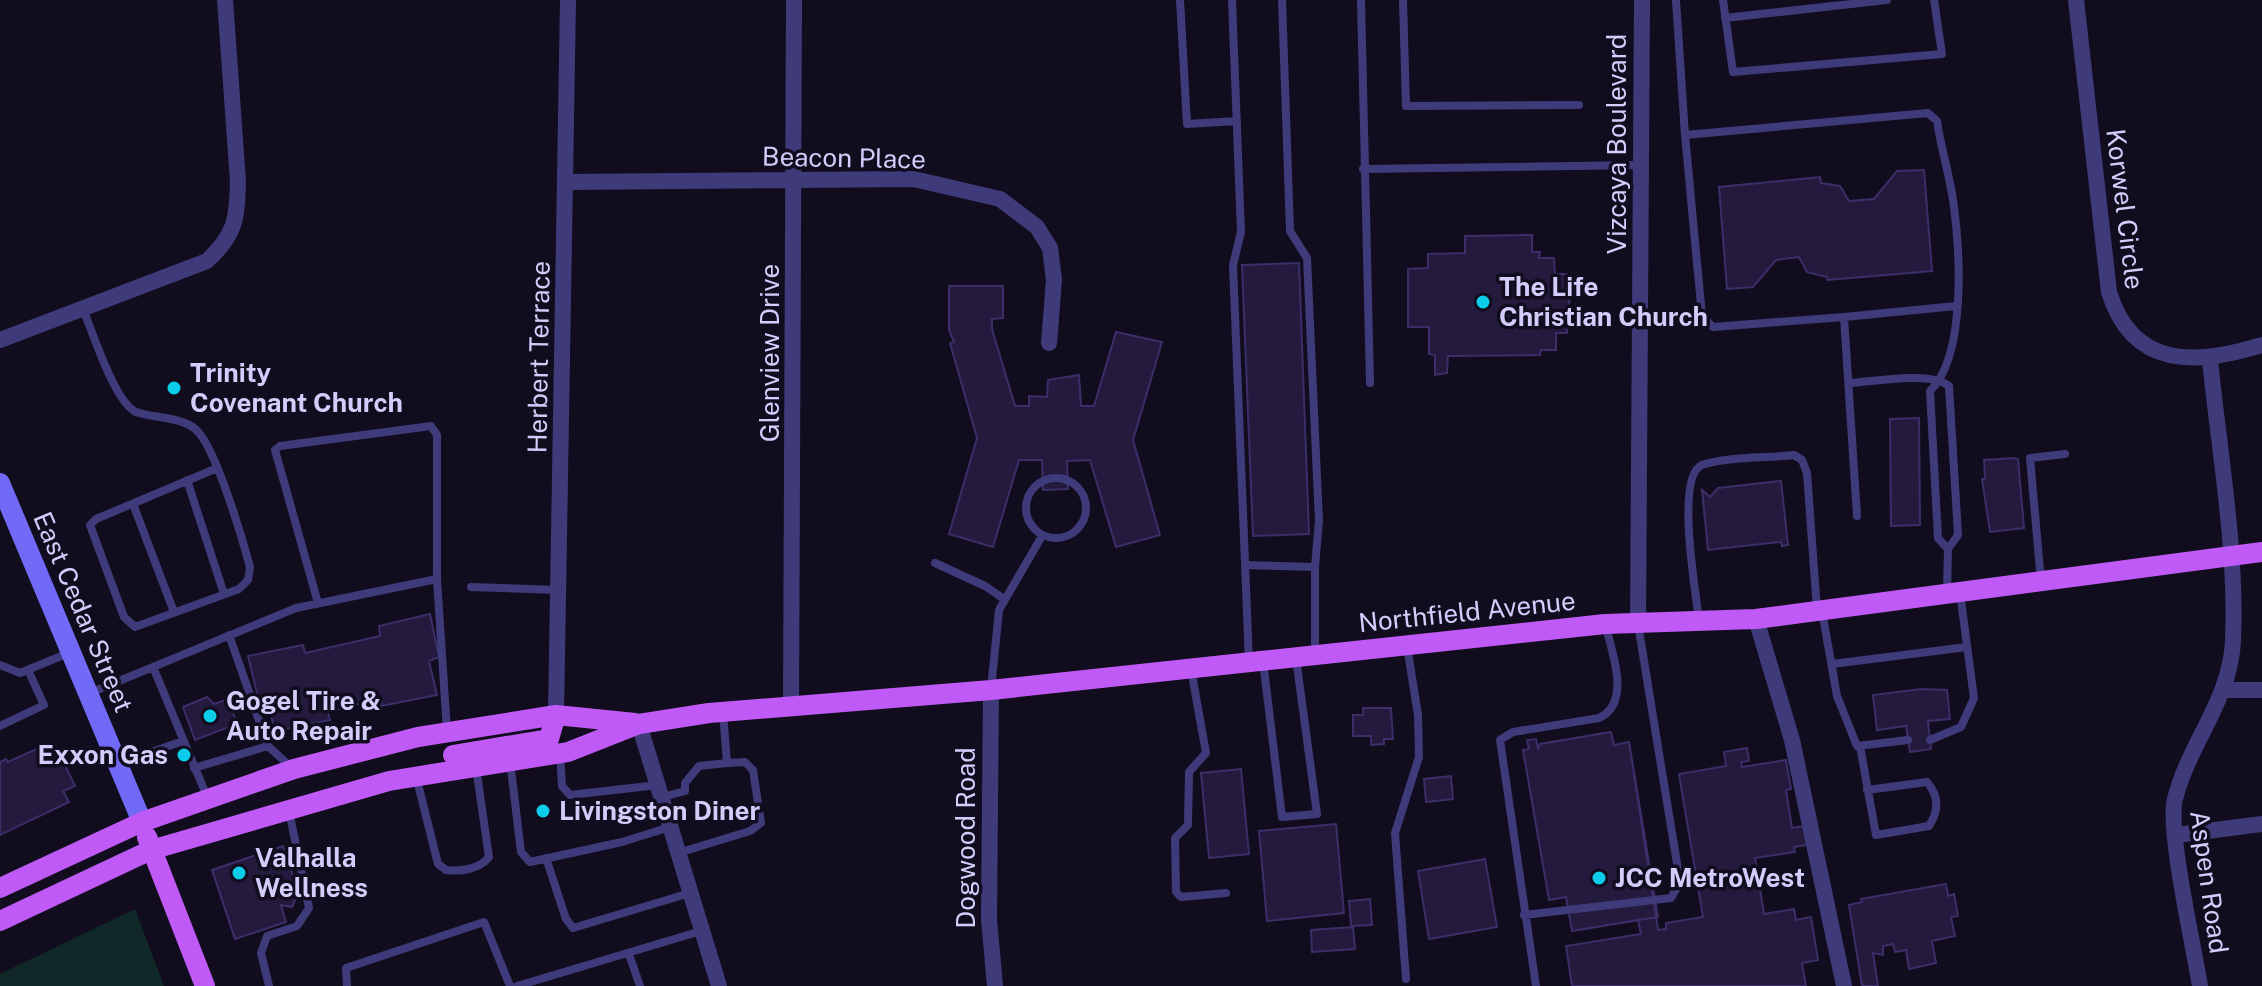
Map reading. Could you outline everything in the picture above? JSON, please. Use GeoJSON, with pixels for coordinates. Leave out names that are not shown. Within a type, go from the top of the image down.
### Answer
{"type":"FeatureCollection","features":[{"type":"Feature","properties":{"kind":"main road","name":"East Cedar Street"},"geometry":{"type":"LineString","coordinates":[[0,483],[119,763],[199,982]]}},
{"type":"Feature","properties":{"kind":"main road","name":"Northfield Avenue"},"geometry":{"type":"LineString","coordinates":[[639,724],[716,712],[991,690],[1605,624],[1756,619],[2262,553]]}},
{"type":"Feature","properties":{"kind":"main road"},"geometry":{"type":"LineString","coordinates":[[440,771],[453,755],[549,739],[556,715]]}},
{"type":"Feature","properties":{"kind":"main road"},"geometry":{"type":"LineString","coordinates":[[0,888],[142,822],[294,769],[447,731],[556,715],[639,724]]}},
{"type":"Feature","properties":{"kind":"main road"},"geometry":{"type":"LineString","coordinates":[[0,921],[151,850],[416,776],[560,753],[639,724]]}},
{"type":"Feature","properties":{"kind":"street"},"geometry":{"type":"LineString","coordinates":[[0,340],[207,261],[227,242],[238,209],[238,182],[225,0]]}},
{"type":"Feature","properties":{"kind":"street","name":"Herbert Terrace"},"geometry":{"type":"LineString","coordinates":[[556,715],[568,0]]}},
{"type":"Feature","properties":{"kind":"street","name":"Glenview Drive"},"geometry":{"type":"LineString","coordinates":[[791,707],[794,0]]}},
{"type":"Feature","properties":{"kind":"street","name":"Vizcaya Boulevard"},"geometry":{"type":"LineString","coordinates":[[1638,624],[1642,0]]}},
{"type":"Feature","properties":{"kind":"street","name":"Korwel Circle"},"geometry":{"type":"LineString","coordinates":[[2076,0],[2109,292],[2116,313],[2132,334],[2158,352],[2210,360],[2262,345]]}},
{"type":"Feature","properties":{"kind":"street","name":"Beacon Place"},"geometry":{"type":"LineString","coordinates":[[567,182],[914,179],[1000,199],[1037,227],[1050,248],[1054,280],[1049,343]]}},
{"type":"Feature","properties":{"kind":"street"},"geometry":{"type":"LineString","coordinates":[[2210,360],[2229,557]]}},
{"type":"Feature","properties":{"kind":"street","name":"Aspen Road"},"geometry":{"type":"LineString","coordinates":[[2200,986],[2173,803],[2184,768],[2223,690],[2233,639],[2229,557]]}},
{"type":"Feature","properties":{"kind":"street"},"geometry":{"type":"LineString","coordinates":[[1756,619],[1792,740],[1844,986]]}},
{"type":"Feature","properties":{"kind":"street","name":"Dogwood Road"},"geometry":{"type":"LineString","coordinates":[[991,690],[989,919],[995,986]]}},
{"type":"Feature","properties":{"kind":"street"},"geometry":{"type":"LineString","coordinates":[[2223,690],[2262,690]]}},
{"type":"Feature","properties":{"kind":"street"},"geometry":{"type":"LineString","coordinates":[[639,724],[719,986]]}},
{"type":"Feature","properties":{"kind":"street"},"geometry":{"type":"LineString","coordinates":[[2176,835],[2262,824]]}},
{"type":"Feature","properties":{"kind":"lane"},"geometry":{"type":"LineString","coordinates":[[1180,0],[1187,124],[1237,121]]}},
{"type":"Feature","properties":{"kind":"lane"},"geometry":{"type":"LineString","coordinates":[[1232,0],[1241,232],[1233,265],[1245,565],[1256,661],[1282,817],[1317,814],[1306,655],[1319,520],[1307,258],[1290,231],[1282,0]]}},
{"type":"Feature","properties":{"kind":"lane"},"geometry":{"type":"LineString","coordinates":[[1361,0],[1370,383]]}},
{"type":"Feature","properties":{"kind":"lane"},"geometry":{"type":"LineString","coordinates":[[1403,0],[1406,106],[1579,105]]}},
{"type":"Feature","properties":{"kind":"lane"},"geometry":{"type":"LineString","coordinates":[[1676,0],[1702,316],[1713,327],[1956,306]]}},
{"type":"Feature","properties":{"kind":"lane"},"geometry":{"type":"LineString","coordinates":[[1723,0],[1733,72],[1942,54],[1934,0]]}},
{"type":"Feature","properties":{"kind":"lane"},"geometry":{"type":"LineString","coordinates":[[1725,18],[1887,0]]}},
{"type":"Feature","properties":{"kind":"lane"},"geometry":{"type":"LineString","coordinates":[[1685,135],[1928,113],[1937,121],[1953,199],[1956,306],[1956,328],[1942,379],[1930,391],[1938,538],[1948,549],[1974,698],[1961,727],[1930,740]]}},
{"type":"Feature","properties":{"kind":"lane"},"geometry":{"type":"LineString","coordinates":[[1363,169],[1641,165]]}},
{"type":"Feature","properties":{"kind":"lane"},"geometry":{"type":"LineString","coordinates":[[83,309],[121,399],[134,411],[196,430],[215,469],[250,567],[244,585],[135,627],[124,617],[90,525],[96,519],[215,469]]}},
{"type":"Feature","properties":{"kind":"lane"},"geometry":{"type":"LineString","coordinates":[[1844,317],[1851,383],[1857,516]]}},
{"type":"Feature","properties":{"kind":"lane"},"geometry":{"type":"LineString","coordinates":[[1851,383],[1942,379],[1949,386],[1958,535],[1948,549]]}},
{"type":"Feature","properties":{"kind":"lane"},"geometry":{"type":"LineString","coordinates":[[318,603],[275,450],[280,446],[431,426],[437,435],[437,579],[447,731]]}},
{"type":"Feature","properties":{"kind":"lane"},"geometry":{"type":"LineString","coordinates":[[2041,582],[2030,458],[2065,454]]}},
{"type":"Feature","properties":{"kind":"lane"},"geometry":{"type":"LineString","coordinates":[[1699,621],[1687,503],[1691,477],[1703,465],[1794,455],[1802,460],[1807,473],[1820,610],[1837,696],[1857,746],[1908,740]]}},
{"type":"Feature","properties":{"kind":"lane"},"geometry":{"type":"LineString","coordinates":[[1047,479],[1067,479],[1082,492],[1086,511],[1084,521],[1071,535],[1051,539],[1042,536],[1033,530],[1025,511],[1030,491],[1047,479]]}},
{"type":"Feature","properties":{"kind":"lane"},"geometry":{"type":"LineString","coordinates":[[187,480],[224,594]]}},
{"type":"Feature","properties":{"kind":"lane"},"geometry":{"type":"LineString","coordinates":[[133,504],[174,612]]}},
{"type":"Feature","properties":{"kind":"lane"},"geometry":{"type":"LineString","coordinates":[[991,690],[999,610],[1042,536]]}},
{"type":"Feature","properties":{"kind":"lane"},"geometry":{"type":"LineString","coordinates":[[935,563],[985,586],[1004,599]]}},
{"type":"Feature","properties":{"kind":"lane"},"geometry":{"type":"LineString","coordinates":[[1245,565],[1315,567]]}},
{"type":"Feature","properties":{"kind":"lane"},"geometry":{"type":"LineString","coordinates":[[89,693],[229,635],[318,603],[437,579]]}},
{"type":"Feature","properties":{"kind":"lane"},"geometry":{"type":"LineString","coordinates":[[471,587],[559,590]]}},
{"type":"Feature","properties":{"kind":"lane"},"geometry":{"type":"LineString","coordinates":[[1536,986],[1500,740],[1513,732],[1599,718],[1610,713],[1617,701],[1614,663],[1605,624]]}},
{"type":"Feature","properties":{"kind":"lane"},"geometry":{"type":"LineString","coordinates":[[1524,915],[1671,898],[1677,893],[1680,882],[1638,624]]}},
{"type":"Feature","properties":{"kind":"lane"},"geometry":{"type":"LineString","coordinates":[[229,635],[268,746],[294,769]]}},
{"type":"Feature","properties":{"kind":"lane"},"geometry":{"type":"LineString","coordinates":[[1406,645],[1418,715],[1419,757],[1395,833],[1406,979]]}},
{"type":"Feature","properties":{"kind":"lane"},"geometry":{"type":"LineString","coordinates":[[1832,664],[1967,647]]}},
{"type":"Feature","properties":{"kind":"lane"},"geometry":{"type":"LineString","coordinates":[[0,665],[20,673],[72,652]]}},
{"type":"Feature","properties":{"kind":"lane"},"geometry":{"type":"LineString","coordinates":[[153,667],[208,799]]}},
{"type":"Feature","properties":{"kind":"lane"},"geometry":{"type":"LineString","coordinates":[[1191,668],[1206,757],[1188,776],[1188,825],[1175,838],[1176,892],[1181,897],[1226,893]]}},
{"type":"Feature","properties":{"kind":"lane"},"geometry":{"type":"LineString","coordinates":[[0,726],[44,705],[28,670]]}},
{"type":"Feature","properties":{"kind":"lane"},"geometry":{"type":"LineString","coordinates":[[716,712],[727,763]]}},
{"type":"Feature","properties":{"kind":"lane"},"geometry":{"type":"LineString","coordinates":[[119,763],[183,741]]}},
{"type":"Feature","properties":{"kind":"lane"},"geometry":{"type":"LineString","coordinates":[[194,768],[268,746]]}},
{"type":"Feature","properties":{"kind":"lane"},"geometry":{"type":"LineString","coordinates":[[1860,746],[1867,790],[1876,835],[1929,826],[1935,817],[1937,802],[1927,782],[1867,790]]}},
{"type":"Feature","properties":{"kind":"lane"},"geometry":{"type":"LineString","coordinates":[[560,753],[562,786],[570,795],[685,791],[685,783],[699,766],[745,762],[753,770],[761,823],[750,831],[678,853]]}},
{"type":"Feature","properties":{"kind":"lane"},"geometry":{"type":"LineString","coordinates":[[510,761],[521,852],[530,862],[622,842],[670,827]]}},
{"type":"Feature","properties":{"kind":"lane"},"geometry":{"type":"LineString","coordinates":[[416,776],[438,864],[446,870],[457,871],[482,865],[489,857],[476,765]]}},
{"type":"Feature","properties":{"kind":"lane"},"geometry":{"type":"LineString","coordinates":[[269,986],[261,953],[267,936],[297,926],[309,908],[289,810]]}},
{"type":"Feature","properties":{"kind":"lane"},"geometry":{"type":"LineString","coordinates":[[546,858],[566,919],[573,928],[690,893]]}},
{"type":"Feature","properties":{"kind":"lane"},"geometry":{"type":"LineString","coordinates":[[347,986],[346,968],[484,922],[510,986]]}},
{"type":"Feature","properties":{"kind":"lane"},"geometry":{"type":"LineString","coordinates":[[517,986],[701,931]]}},
{"type":"Feature","properties":{"kind":"lane"},"geometry":{"type":"LineString","coordinates":[[629,954],[640,986]]}},
{"type":"Feature","properties":{"kind":"green space"},"geometry":{"type":"Polygon","coordinates":[[[135,909],[164,986],[0,986],[0,974],[135,909]]]}},
{"type":"Feature","properties":{"kind":"building"},"geometry":{"type":"Polygon","coordinates":[[[1924,170],[1932,271],[1828,280],[1827,277],[1807,272],[1799,257],[1776,260],[1753,287],[1727,289],[1719,187],[1820,177],[1821,183],[1840,186],[1849,201],[1874,199],[1897,171],[1924,170]]]}},
{"type":"Feature","properties":{"kind":"building"},"geometry":{"type":"Polygon","coordinates":[[[1532,235],[1532,252],[1540,252],[1539,258],[1554,258],[1555,274],[1567,274],[1567,291],[1570,291],[1567,333],[1556,333],[1556,350],[1541,350],[1540,355],[1448,356],[1447,373],[1435,375],[1435,355],[1429,354],[1429,327],[1408,327],[1408,269],[1428,268],[1428,254],[1465,253],[1465,236],[1532,235]]]}},
{"type":"Feature","properties":{"kind":"building"},"geometry":{"type":"Polygon","coordinates":[[[1299,263],[1309,534],[1253,536],[1242,265],[1299,263]]]}},
{"type":"Feature","properties":{"kind":"building"},"geometry":{"type":"Polygon","coordinates":[[[949,286],[1003,286],[1003,318],[992,319],[992,329],[1015,406],[1029,406],[1029,396],[1047,397],[1048,380],[1079,375],[1081,406],[1094,406],[1116,332],[1162,342],[1133,440],[1160,535],[1116,547],[1090,460],[1067,461],[1068,489],[1043,490],[1042,460],[1019,460],[993,547],[949,534],[977,438],[950,343],[954,342],[949,330],[949,286]]]}},
{"type":"Feature","properties":{"kind":"building"},"geometry":{"type":"Polygon","coordinates":[[[1919,418],[1920,525],[1891,526],[1890,419],[1919,418]]]}},
{"type":"Feature","properties":{"kind":"building"},"geometry":{"type":"Polygon","coordinates":[[[2018,459],[2024,528],[1990,532],[1982,479],[1985,479],[1984,460],[2018,459]]]}},
{"type":"Feature","properties":{"kind":"building"},"geometry":{"type":"Polygon","coordinates":[[[1781,481],[1788,545],[1782,546],[1781,542],[1708,550],[1702,490],[1710,497],[1718,488],[1781,481]]]}},
{"type":"Feature","properties":{"kind":"building"},"geometry":{"type":"Polygon","coordinates":[[[430,614],[439,657],[429,661],[437,695],[381,706],[382,698],[328,712],[330,720],[275,731],[266,696],[258,697],[248,656],[303,645],[305,653],[380,636],[379,626],[430,614]]]}},
{"type":"Feature","properties":{"kind":"building"},"geometry":{"type":"Polygon","coordinates":[[[1922,689],[1947,690],[1950,719],[1928,721],[1931,749],[1910,752],[1906,726],[1877,730],[1873,695],[1922,689]]]}},
{"type":"Feature","properties":{"kind":"building","name":"Gogel Tire & Auto Repair"},"geometry":{"type":"Polygon","coordinates":[[[207,697],[214,704],[228,699],[237,724],[195,740],[183,707],[207,697]]]}},
{"type":"Feature","properties":{"kind":"building"},"geometry":{"type":"Polygon","coordinates":[[[1363,708],[1391,708],[1393,739],[1384,739],[1384,744],[1371,745],[1371,736],[1353,736],[1353,715],[1363,715],[1363,708]]]}},
{"type":"Feature","properties":{"kind":"building","name":"JCC MetroWest"},"geometry":{"type":"Polygon","coordinates":[[[1611,732],[1614,745],[1629,742],[1658,930],[1666,929],[1666,923],[1703,917],[1679,774],[1726,766],[1724,752],[1747,748],[1749,761],[1741,762],[1742,767],[1786,760],[1791,789],[1786,790],[1792,828],[1804,826],[1807,845],[1794,847],[1795,852],[1755,858],[1764,914],[1794,909],[1796,920],[1811,917],[1818,960],[1802,963],[1806,986],[1572,986],[1566,946],[1641,934],[1638,920],[1572,931],[1566,897],[1549,900],[1523,750],[1529,749],[1527,740],[1536,739],[1538,749],[1540,744],[1611,732]]]}},
{"type":"Feature","properties":{"kind":"building"},"geometry":{"type":"Polygon","coordinates":[[[1611,732],[1614,745],[1629,742],[1658,917],[1572,931],[1566,897],[1549,900],[1523,750],[1529,749],[1527,740],[1536,739],[1538,749],[1540,744],[1611,732]]]}},
{"type":"Feature","properties":{"kind":"building"},"geometry":{"type":"Polygon","coordinates":[[[43,746],[48,756],[58,751],[75,786],[63,791],[69,802],[0,835],[0,762],[6,759],[8,762],[43,746]]]}},
{"type":"Feature","properties":{"kind":"building"},"geometry":{"type":"Polygon","coordinates":[[[1241,769],[1249,854],[1209,858],[1201,773],[1241,769]]]}},
{"type":"Feature","properties":{"kind":"building"},"geometry":{"type":"Polygon","coordinates":[[[1451,776],[1453,799],[1426,802],[1424,779],[1451,776]]]}},
{"type":"Feature","properties":{"kind":"building"},"geometry":{"type":"Polygon","coordinates":[[[1336,824],[1344,913],[1267,921],[1259,831],[1336,824]]]}},
{"type":"Feature","properties":{"kind":"building"},"geometry":{"type":"Polygon","coordinates":[[[283,846],[293,876],[295,900],[292,907],[281,905],[286,922],[235,939],[212,870],[283,846]]]}},
{"type":"Feature","properties":{"kind":"building"},"geometry":{"type":"Polygon","coordinates":[[[1485,859],[1497,927],[1429,939],[1418,871],[1485,859]]]}},
{"type":"Feature","properties":{"kind":"building"},"geometry":{"type":"Polygon","coordinates":[[[1946,884],[1948,896],[1954,894],[1958,916],[1951,917],[1955,936],[1932,941],[1936,963],[1909,969],[1906,950],[1895,952],[1893,944],[1883,946],[1883,955],[1873,953],[1878,986],[1862,986],[1849,905],[1862,902],[1861,899],[1946,884]]]}},
{"type":"Feature","properties":{"kind":"building"},"geometry":{"type":"Polygon","coordinates":[[[1370,899],[1372,925],[1351,926],[1349,901],[1370,899]]]}},
{"type":"Feature","properties":{"kind":"building"},"geometry":{"type":"Polygon","coordinates":[[[1353,927],[1355,949],[1312,952],[1311,930],[1353,927]]]}},
{"type":"Feature","properties":{"kind":"place","name":"The Life Christian Church"},"geometry":{"type":"Point","coordinates":[1483,302]}},
{"type":"Feature","properties":{"kind":"place","name":"Trinity Covenant Church"},"geometry":{"type":"Point","coordinates":[174,388]}},
{"type":"Feature","properties":{"kind":"place","name":"Gogel Tire & Auto Repair"},"geometry":{"type":"Point","coordinates":[210,716]}},
{"type":"Feature","properties":{"kind":"place","name":"Exxon Gas"},"geometry":{"type":"Point","coordinates":[184,755]}},
{"type":"Feature","properties":{"kind":"place","name":"Livingston Diner"},"geometry":{"type":"Point","coordinates":[543,811]}},
{"type":"Feature","properties":{"kind":"place","name":"Valhalla Wellness"},"geometry":{"type":"Point","coordinates":[239,873]}},
{"type":"Feature","properties":{"kind":"place","name":"JCC MetroWest"},"geometry":{"type":"Point","coordinates":[1599,878]}}]}
